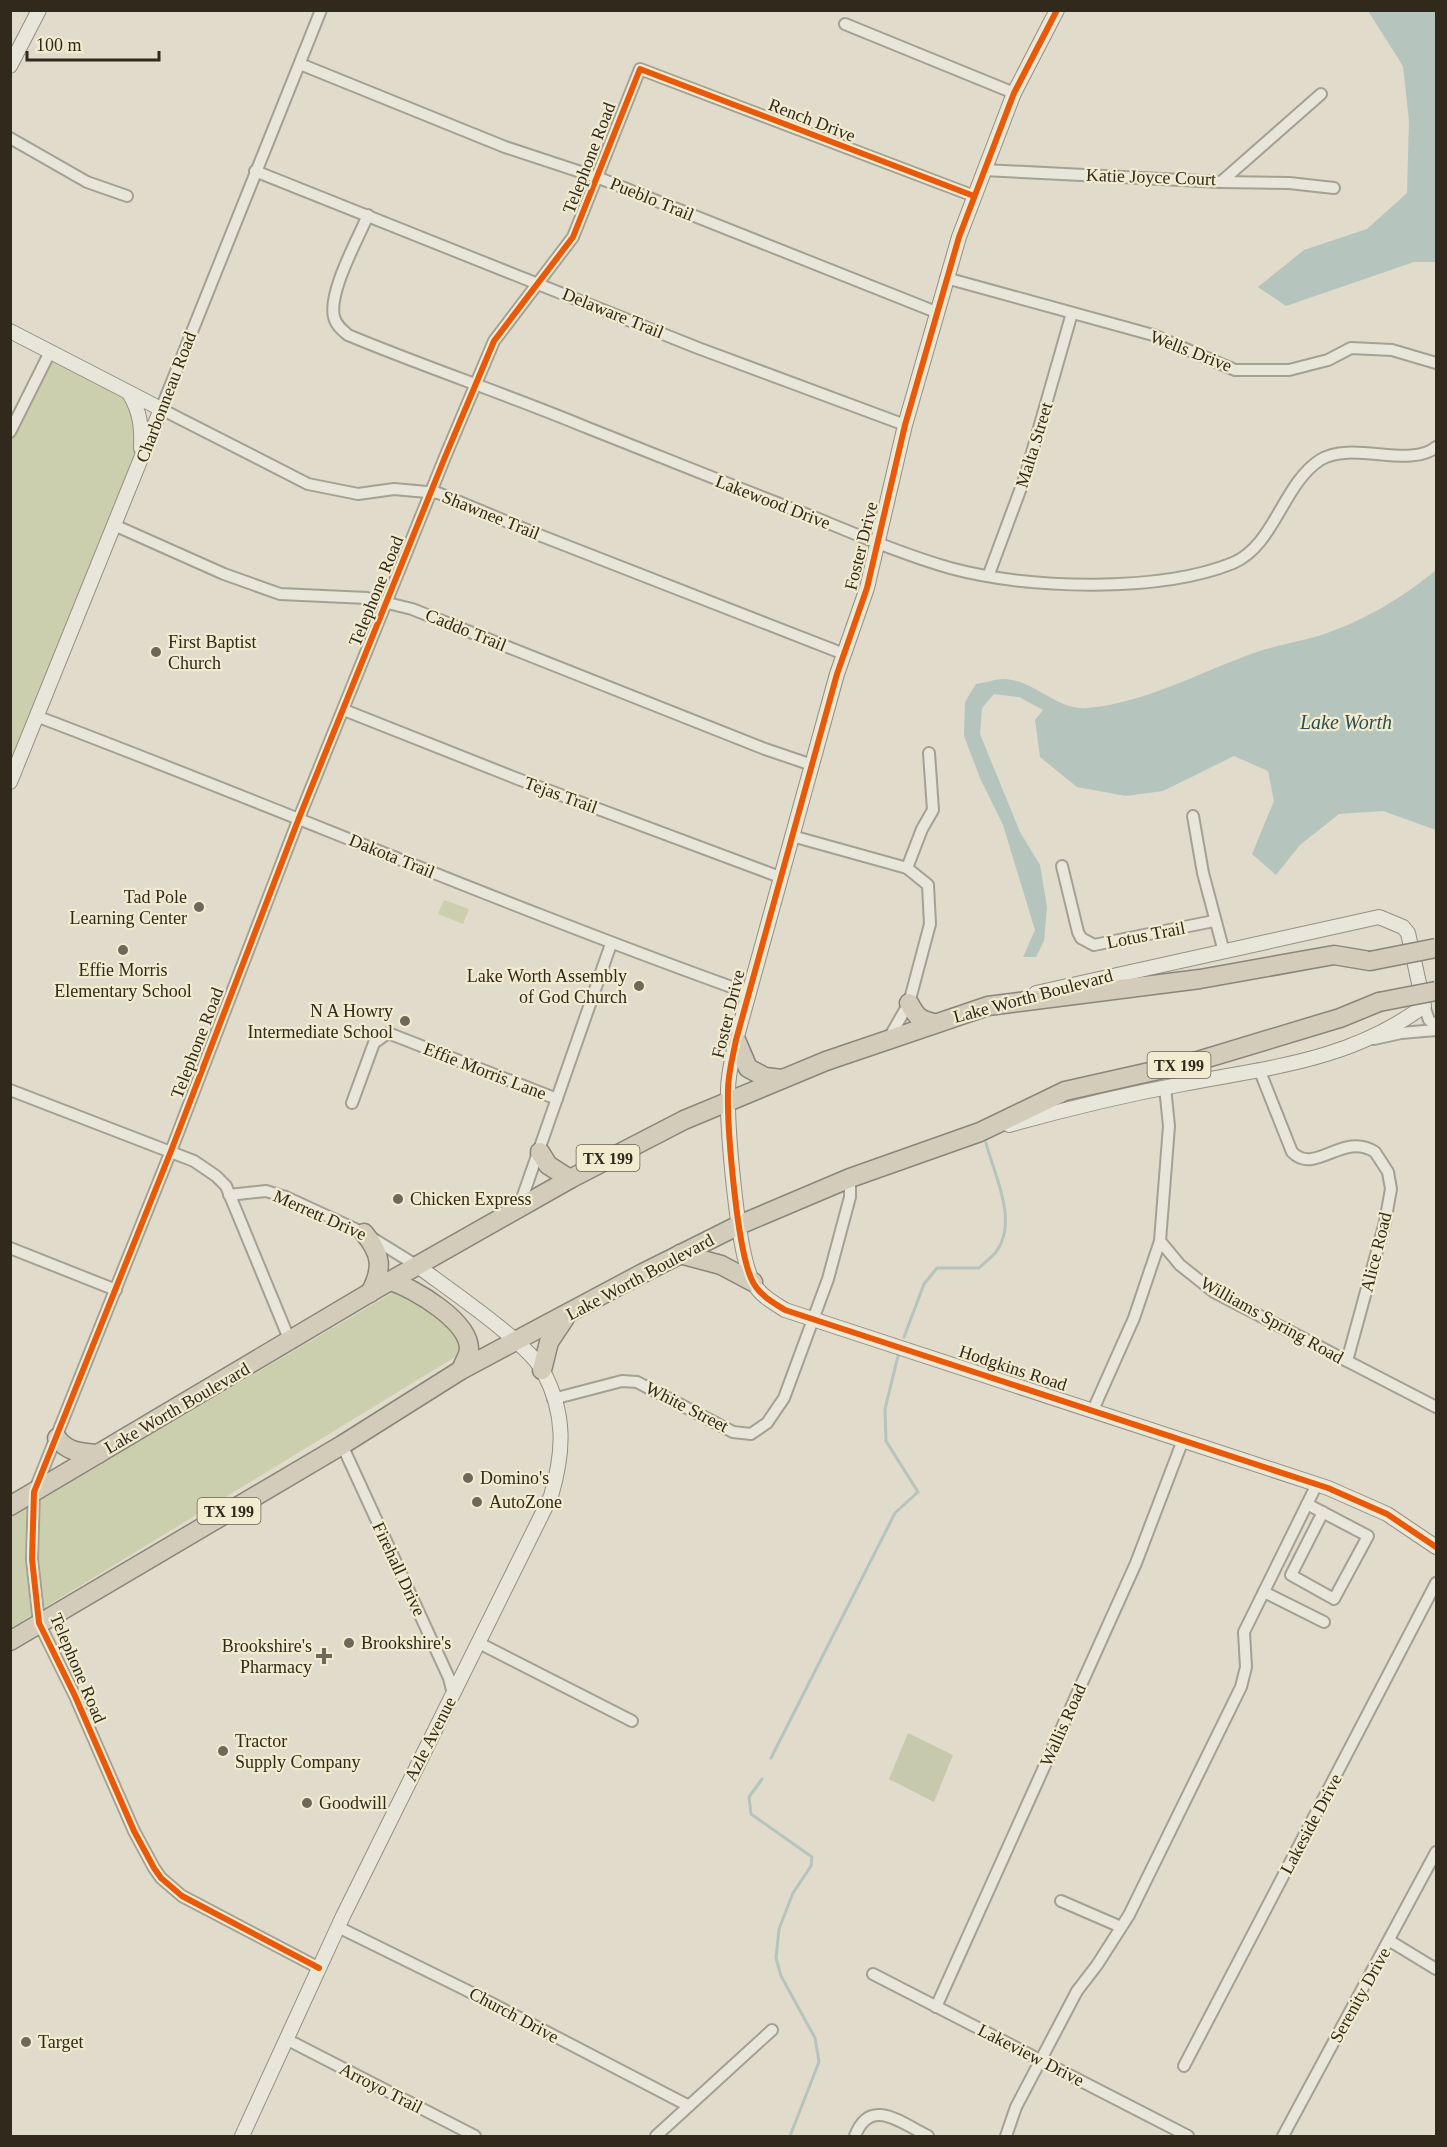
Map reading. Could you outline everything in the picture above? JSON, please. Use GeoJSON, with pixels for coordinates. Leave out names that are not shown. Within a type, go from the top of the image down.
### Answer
{"type":"FeatureCollection","features":[{"type":"Feature","properties":{"kind":"highway","name":"TX 199"},"geometry":{"type":"LineString","coordinates":[[988,1006],[1200,979],[1334,955],[1370,962],[1437,948]]}},
{"type":"Feature","properties":{"kind":"highway","name":"TX 199"},"geometry":{"type":"LineString","coordinates":[[981,1132],[1065,1091],[1194,1062],[1340,1018],[1379,1002],[1437,991]]}},
{"type":"Feature","properties":{"kind":"highway"},"geometry":{"type":"LineString","coordinates":[[909,1003],[921,1021],[934,1023]]}},
{"type":"Feature","properties":{"kind":"highway","name":"Lake Worth Boulevard"},"geometry":{"type":"LineString","coordinates":[[10,1506],[370,1293],[629,1147],[728,1101],[782,1079],[889,1038],[988,1006]]}},
{"type":"Feature","properties":{"kind":"highway"},"geometry":{"type":"LineString","coordinates":[[736,1040],[748,1068],[765,1077],[782,1079]]}},
{"type":"Feature","properties":{"kind":"highway","name":"Lake Worth Boulevard"},"geometry":{"type":"LineString","coordinates":[[10,1641],[342,1445],[461,1370],[516,1343],[680,1254],[739,1225],[850,1178],[981,1132]]}},
{"type":"Feature","properties":{"kind":"highway"},"geometry":{"type":"LineString","coordinates":[[540,1152],[548,1165],[570,1179]]}},
{"type":"Feature","properties":{"kind":"highway"},"geometry":{"type":"LineString","coordinates":[[364,1233],[380,1256],[378,1278],[370,1293]]}},
{"type":"Feature","properties":{"kind":"highway"},"geometry":{"type":"LineString","coordinates":[[680,1254],[721,1265],[753,1282]]}},
{"type":"Feature","properties":{"kind":"highway"},"geometry":{"type":"LineString","coordinates":[[391,1281],[418,1292],[456,1323],[466,1336],[469,1350],[461,1370]]}},
{"type":"Feature","properties":{"kind":"highway"},"geometry":{"type":"LineString","coordinates":[[542,1370],[549,1342],[568,1314]]}},
{"type":"Feature","properties":{"kind":"highway"},"geometry":{"type":"LineString","coordinates":[[57,1438],[63,1446],[72,1450],[98,1454]]}},
{"type":"Feature","properties":{"kind":"street"},"geometry":{"type":"LineString","coordinates":[[10,66],[39,10]]}},
{"type":"Feature","properties":{"kind":"street","name":"Charbonneau Road"},"geometry":{"type":"LineString","coordinates":[[10,782],[321,10]]}},
{"type":"Feature","properties":{"kind":"street","name":"Foster Drive"},"geometry":{"type":"LineString","coordinates":[[728,1101],[728,1087],[736,1040],[748,993],[844,654],[867,588],[905,425],[946,278],[974,196],[1014,93],[1057,10]]}},
{"type":"Feature","properties":{"kind":"street"},"geometry":{"type":"LineString","coordinates":[[845,24],[1014,93]]}},
{"type":"Feature","properties":{"kind":"street","name":"Pueblo Trail"},"geometry":{"type":"LineString","coordinates":[[300,64],[506,147],[598,178],[936,312]]}},
{"type":"Feature","properties":{"kind":"street","name":"Telephone Road"},"geometry":{"type":"LineString","coordinates":[[318,1968],[182,1896],[161,1878],[134,1831],[75,1696],[39,1623],[32,1559],[34,1492],[171,1151],[299,818],[494,340],[573,237],[640,69]]}},
{"type":"Feature","properties":{"kind":"street","name":"Rench Drive"},"geometry":{"type":"LineString","coordinates":[[640,69],[974,196]]}},
{"type":"Feature","properties":{"kind":"street","name":"Katie Joyce Court"},"geometry":{"type":"LineString","coordinates":[[984,170],[1221,182],[1321,94]]}},
{"type":"Feature","properties":{"kind":"street"},"geometry":{"type":"LineString","coordinates":[[10,138],[87,182],[127,196]]}},
{"type":"Feature","properties":{"kind":"street","name":"Delaware Trail"},"geometry":{"type":"LineString","coordinates":[[255,171],[856,409],[905,425]]}},
{"type":"Feature","properties":{"kind":"street"},"geometry":{"type":"LineString","coordinates":[[1221,182],[1289,183],[1334,188]]}},
{"type":"Feature","properties":{"kind":"street","name":"Lakewood Drive"},"geometry":{"type":"LineString","coordinates":[[368,215],[338,287],[333,311],[340,329],[348,335],[878,543],[950,568],[1053,584],[1138,584],[1199,573],[1232,563],[1256,549],[1280,507],[1311,467],[1323,457],[1359,453],[1425,454],[1437,447]]}},
{"type":"Feature","properties":{"kind":"street","name":"Wells Drive"},"geometry":{"type":"LineString","coordinates":[[946,278],[1153,335],[1234,370],[1289,370],[1328,360],[1351,348],[1392,350],[1437,363]]}},
{"type":"Feature","properties":{"kind":"street","name":"Malta Street"},"geometry":{"type":"LineString","coordinates":[[989,574],[1025,477],[1072,313]]}},
{"type":"Feature","properties":{"kind":"street","name":"Shawnee Trail"},"geometry":{"type":"LineString","coordinates":[[10,331],[308,484],[358,494],[394,489],[432,492],[844,654]]}},
{"type":"Feature","properties":{"kind":"street"},"geometry":{"type":"LineString","coordinates":[[10,432],[50,352]]}},
{"type":"Feature","properties":{"kind":"street"},"geometry":{"type":"LineString","coordinates":[[129,393],[137,406],[142,428],[141,461]]}},
{"type":"Feature","properties":{"kind":"street","name":"Caddo Trail"},"geometry":{"type":"LineString","coordinates":[[114,525],[224,574],[280,594],[367,598],[412,609],[765,749],[812,765]]}},
{"type":"Feature","properties":{"kind":"street","name":"Tejas Trail"},"geometry":{"type":"LineString","coordinates":[[344,710],[518,779],[780,877]]}},
{"type":"Feature","properties":{"kind":"street","name":"Dakota Trail"},"geometry":{"type":"LineString","coordinates":[[36,716],[299,818],[611,944],[748,993]]}},
{"type":"Feature","properties":{"kind":"street"},"geometry":{"type":"LineString","coordinates":[[907,868],[922,829],[933,810],[929,753]]}},
{"type":"Feature","properties":{"kind":"street"},"geometry":{"type":"LineString","coordinates":[[1193,816],[1215,921],[1224,952]]}},
{"type":"Feature","properties":{"kind":"street"},"geometry":{"type":"LineString","coordinates":[[792,836],[907,868],[928,885],[931,915],[909,1003],[889,1038]]}},
{"type":"Feature","properties":{"kind":"street","name":"Lotus Trail"},"geometry":{"type":"LineString","coordinates":[[1062,866],[1078,932],[1081,938],[1094,945],[1215,921]]}},
{"type":"Feature","properties":{"kind":"street","name":"Lake Worth Boulevard"},"geometry":{"type":"LineString","coordinates":[[981,1132],[1063,1110],[1165,1087],[1322,1057],[1365,1042],[1424,1006],[1408,933],[1403,927],[1379,917],[1080,982],[988,1006]]}},
{"type":"Feature","properties":{"kind":"street","name":"Effie Morris Lane"},"geometry":{"type":"LineString","coordinates":[[519,1208],[611,944]]}},
{"type":"Feature","properties":{"kind":"street"},"geometry":{"type":"LineString","coordinates":[[1424,1006],[1429,1020],[1437,1026]]}},
{"type":"Feature","properties":{"kind":"street"},"geometry":{"type":"LineString","coordinates":[[1365,1042],[1401,1033],[1437,1030]]}},
{"type":"Feature","properties":{"kind":"street","name":"Effie Morris Lane"},"geometry":{"type":"LineString","coordinates":[[352,1103],[374,1043],[388,1033],[557,1099]]}},
{"type":"Feature","properties":{"kind":"street","name":"Alice Road"},"geometry":{"type":"LineString","coordinates":[[1259,1069],[1292,1152],[1297,1157],[1315,1160],[1332,1150],[1354,1145],[1375,1152],[1388,1172],[1391,1189],[1385,1222],[1347,1361]]}},
{"type":"Feature","properties":{"kind":"street"},"geometry":{"type":"LineString","coordinates":[[1093,1410],[1138,1308],[1160,1241],[1169,1126],[1165,1087]]}},
{"type":"Feature","properties":{"kind":"street"},"geometry":{"type":"LineString","coordinates":[[10,1090],[171,1151],[216,1176],[226,1186],[290,1341]]}},
{"type":"Feature","properties":{"kind":"street"},"geometry":{"type":"LineString","coordinates":[[728,1101],[739,1225],[753,1282]]}},
{"type":"Feature","properties":{"kind":"street"},"geometry":{"type":"LineString","coordinates":[[814,1320],[850,1197],[850,1178]]}},
{"type":"Feature","properties":{"kind":"street","name":"Merrett Drive"},"geometry":{"type":"LineString","coordinates":[[229,1195],[259,1191],[274,1192],[364,1233],[419,1267],[516,1343]]}},
{"type":"Feature","properties":{"kind":"street","name":"Williams Spring Road"},"geometry":{"type":"LineString","coordinates":[[1160,1241],[1180,1265],[1214,1292],[1437,1407]]}},
{"type":"Feature","properties":{"kind":"street"},"geometry":{"type":"LineString","coordinates":[[10,1248],[116,1290]]}},
{"type":"Feature","properties":{"kind":"street","name":"Hodgkins Road"},"geometry":{"type":"LineString","coordinates":[[753,1282],[771,1301],[785,1310],[1317,1484],[1387,1514],[1437,1547]]}},
{"type":"Feature","properties":{"kind":"street","name":"White Street"},"geometry":{"type":"LineString","coordinates":[[554,1399],[622,1381],[637,1382],[733,1432],[751,1434],[767,1423],[784,1398],[814,1320]]}},
{"type":"Feature","properties":{"kind":"street","name":"Azle Avenue"},"geometry":{"type":"LineString","coordinates":[[242,2136],[318,1968],[551,1496],[561,1462],[561,1432],[554,1399],[542,1370],[516,1343]]}},
{"type":"Feature","properties":{"kind":"street","name":"Wallis Road"},"geometry":{"type":"LineString","coordinates":[[936,2007],[1136,1563],[1183,1440]]}},
{"type":"Feature","properties":{"kind":"street","name":"Firehall Drive"},"geometry":{"type":"LineString","coordinates":[[342,1445],[449,1678],[453,1694]]}},
{"type":"Feature","properties":{"kind":"street"},"geometry":{"type":"LineString","coordinates":[[1006,2136],[1016,2107],[1065,2018],[1077,1991],[1121,1927],[1241,1687],[1246,1667],[1244,1632],[1317,1484]]}},
{"type":"Feature","properties":{"kind":"street"},"geometry":{"type":"LineString","coordinates":[[1307,1504],[1323,1512],[1368,1536],[1334,1599],[1290,1575],[1323,1512]]}},
{"type":"Feature","properties":{"kind":"street","name":"Lakeside Drive"},"geometry":{"type":"LineString","coordinates":[[1185,2066],[1437,1583]]}},
{"type":"Feature","properties":{"kind":"street"},"geometry":{"type":"LineString","coordinates":[[1264,1592],[1324,1622]]}},
{"type":"Feature","properties":{"kind":"street"},"geometry":{"type":"LineString","coordinates":[[479,1643],[632,1721]]}},
{"type":"Feature","properties":{"kind":"street","name":"Serenity Drive"},"geometry":{"type":"LineString","coordinates":[[1283,2136],[1437,1852]]}},
{"type":"Feature","properties":{"kind":"street"},"geometry":{"type":"LineString","coordinates":[[1061,1901],[1121,1927]]}},
{"type":"Feature","properties":{"kind":"street","name":"Church Drive"},"geometry":{"type":"LineString","coordinates":[[338,1927],[466,1990],[689,2106]]}},
{"type":"Feature","properties":{"kind":"street"},"geometry":{"type":"LineString","coordinates":[[1390,1941],[1437,1969]]}},
{"type":"Feature","properties":{"kind":"street","name":"Lakeview Drive"},"geometry":{"type":"LineString","coordinates":[[873,1974],[902,1991],[1042,2061],[1168,2132],[1188,2136]]}},
{"type":"Feature","properties":{"kind":"street"},"geometry":{"type":"LineString","coordinates":[[656,2136],[772,2030]]}},
{"type":"Feature","properties":{"kind":"street","name":"Arroyo Trail"},"geometry":{"type":"LineString","coordinates":[[286,2039],[475,2136]]}},
{"type":"Feature","properties":{"kind":"street"},"geometry":{"type":"LineString","coordinates":[[855,2136],[864,2120],[875,2114],[889,2117],[928,2136]]}},
{"type":"Feature","properties":{"kind":"green space"},"geometry":{"type":"Polygon","coordinates":[[[50,352],[129,393],[141,444],[11,785],[11,433],[50,352]]]}},
{"type":"Feature","properties":{"kind":"green space"},"geometry":{"type":"Polygon","coordinates":[[[444,900],[469,909],[463,924],[438,914],[444,900]]]}},
{"type":"Feature","properties":{"kind":"green space"},"geometry":{"type":"Polygon","coordinates":[[[399,1289],[461,1335],[460,1354],[11,1628],[11,1517],[399,1289]]]}},
{"type":"Feature","properties":{"kind":"green space"},"geometry":{"type":"Polygon","coordinates":[[[908,1733],[953,1755],[934,1802],[889,1779],[908,1733]]]}},
{"type":"Feature","properties":{"kind":"water"},"geometry":{"type":"Polygon","coordinates":[[[1368,11],[1436,11],[1436,262],[1414,262],[1286,306],[1258,287],[1304,250],[1367,229],[1407,193],[1409,121],[1403,66],[1368,11]]]}},
{"type":"Feature","properties":{"kind":"water","name":"Lake Worth"},"geometry":{"type":"Polygon","coordinates":[[[1436,570],[1436,830],[1383,811],[1339,814],[1300,845],[1276,875],[1252,854],[1274,801],[1268,771],[1234,756],[1163,791],[1126,796],[1077,787],[1040,757],[1035,720],[1043,710],[1019,697],[994,694],[982,708],[980,734],[1020,832],[1040,865],[1047,907],[1044,941],[1036,957],[1023,957],[1035,930],[1003,825],[980,778],[964,736],[965,702],[976,684],[1000,679],[1014,680],[1076,708],[1128,701],[1252,654],[1334,631],[1395,600],[1436,570]]]}},
{"type":"Feature","properties":{"kind":"waterway"},"geometry":{"type":"LineString","coordinates":[[904,1337],[924,1284],[937,1268],[979,1268],[996,1252],[1003,1240],[1005,1227],[1003,1198],[986,1143]]}},
{"type":"Feature","properties":{"kind":"waterway"},"geometry":{"type":"LineString","coordinates":[[771,1758],[895,1513],[918,1492],[886,1441],[885,1409],[899,1352]]}},
{"type":"Feature","properties":{"kind":"waterway"},"geometry":{"type":"LineString","coordinates":[[762,1779],[749,1797],[751,1814],[812,1857],[811,1866],[793,1893],[779,1929],[776,1958],[781,1976],[815,2038],[819,2062],[790,2136]]}},
{"type":"Feature","properties":{"kind":"cycle path"},"geometry":{"type":"LineString","coordinates":[[1057,10],[1014,93],[959,237],[905,425],[867,588],[837,674],[736,1040],[728,1084],[729,1132],[738,1220],[748,1269],[760,1292],[785,1310],[1328,1488],[1387,1514],[1436,1547]]}},
{"type":"Feature","properties":{"kind":"cycle path"},"geometry":{"type":"LineString","coordinates":[[319,1968],[182,1896],[161,1878],[154,1868],[134,1831],[75,1696],[39,1623],[32,1559],[34,1492],[171,1151],[299,818],[494,341],[573,237],[640,69],[974,196]]}},
{"type":"Feature","properties":{"kind":"place","name":"First Baptist Church"},"geometry":{"type":"Point","coordinates":[156,652]}},
{"type":"Feature","properties":{"kind":"place","name":"Tad Pole Learning Center"},"geometry":{"type":"Point","coordinates":[199,907]}},
{"type":"Feature","properties":{"kind":"place","name":"Effie Morris Elementary School"},"geometry":{"type":"Point","coordinates":[123,950]}},
{"type":"Feature","properties":{"kind":"place","name":"Lake Worth Assembly of God Church"},"geometry":{"type":"Point","coordinates":[639,986]}},
{"type":"Feature","properties":{"kind":"place","name":"N A Howry Intermediate School"},"geometry":{"type":"Point","coordinates":[405,1021]}},
{"type":"Feature","properties":{"kind":"place","name":"Chicken Express"},"geometry":{"type":"Point","coordinates":[398,1199]}},
{"type":"Feature","properties":{"kind":"place","name":"Domino's"},"geometry":{"type":"Point","coordinates":[468,1478]}},
{"type":"Feature","properties":{"kind":"place","name":"AutoZone"},"geometry":{"type":"Point","coordinates":[477,1502]}},
{"type":"Feature","properties":{"kind":"place","name":"Brookshire's"},"geometry":{"type":"Point","coordinates":[349,1643]}},
{"type":"Feature","properties":{"kind":"place","name":"Brookshire's Pharmacy"},"geometry":{"type":"Point","coordinates":[324,1656]}},
{"type":"Feature","properties":{"kind":"place","name":"Tractor Supply Company"},"geometry":{"type":"Point","coordinates":[223,1751]}},
{"type":"Feature","properties":{"kind":"place","name":"Goodwill"},"geometry":{"type":"Point","coordinates":[307,1803]}},
{"type":"Feature","properties":{"kind":"place","name":"Target"},"geometry":{"type":"Point","coordinates":[26,2042]}}]}
